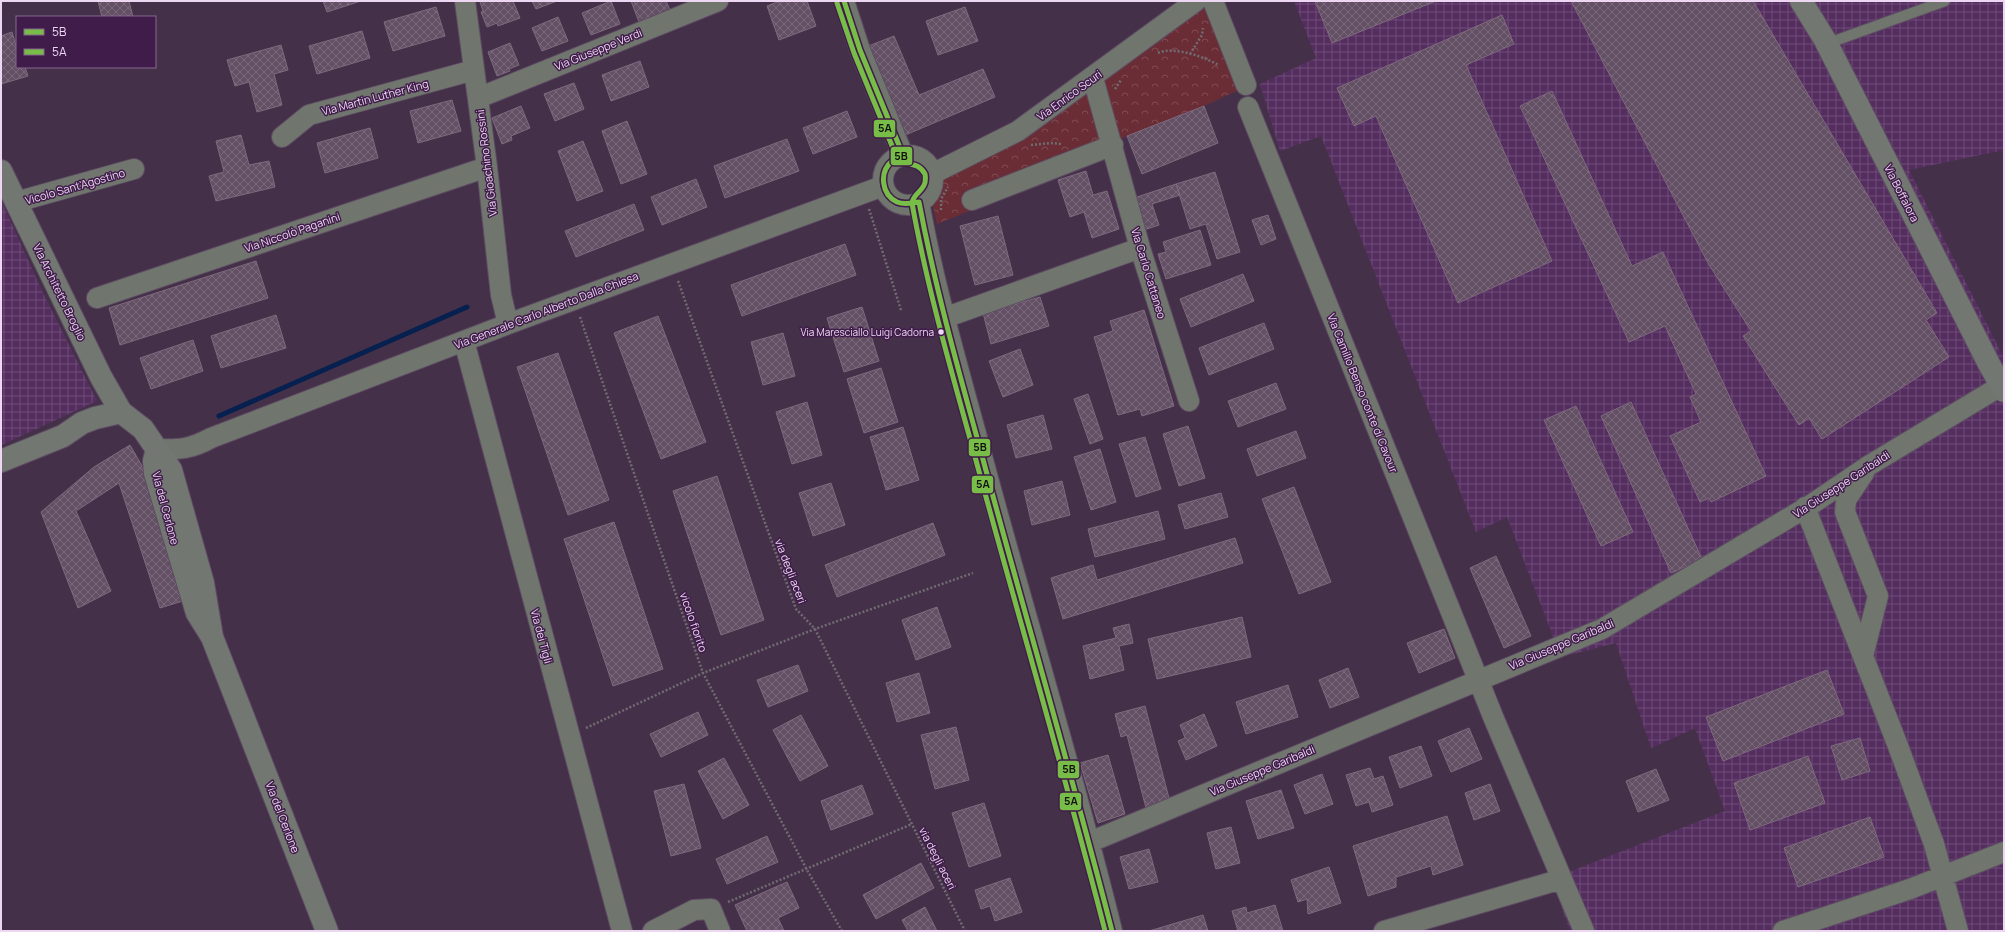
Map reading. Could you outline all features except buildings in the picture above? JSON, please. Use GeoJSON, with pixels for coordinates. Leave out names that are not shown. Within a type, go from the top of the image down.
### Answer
{"type":"FeatureCollection","features":[{"type":"Feature","properties":{"kind":"street","name":"Via Gioachino Rossini"},"geometry":{"type":"LineString","coordinates":[[465,1],[487,167],[501,295],[508,324]]}},
{"type":"Feature","properties":{"kind":"street","name":"Via Giuseppe Verdi"},"geometry":{"type":"LineString","coordinates":[[478,98],[718,1]]}},
{"type":"Feature","properties":{"kind":"street"},"geometry":{"type":"LineString","coordinates":[[844,1],[860,50],[903,155]]}},
{"type":"Feature","properties":{"kind":"street","name":"Via Enrico Scuri"},"geometry":{"type":"LineString","coordinates":[[932,174],[1018,131],[1093,78],[1196,1]]}},
{"type":"Feature","properties":{"kind":"street"},"geometry":{"type":"LineString","coordinates":[[1213,1],[1246,85]]}},
{"type":"Feature","properties":{"kind":"street","name":"Via Boffalora"},"geometry":{"type":"LineString","coordinates":[[1801,1],[1826,44],[2003,387]]}},
{"type":"Feature","properties":{"kind":"street","name":"Via Martin Luther King"},"geometry":{"type":"LineString","coordinates":[[282,137],[309,115],[474,70]]}},
{"type":"Feature","properties":{"kind":"street","name":"Via Carlo Cattaneo"},"geometry":{"type":"LineString","coordinates":[[1093,78],[1140,248],[1189,401]]}},
{"type":"Feature","properties":{"kind":"street","name":"Via Camillo Benso conte di Cavour"},"geometry":{"type":"LineString","coordinates":[[1248,107],[1478,679],[1584,931]]}},
{"type":"Feature","properties":{"kind":"street"},"geometry":{"type":"LineString","coordinates":[[972,200],[1112,145]]}},
{"type":"Feature","properties":{"kind":"street"},"geometry":{"type":"LineString","coordinates":[[920,211],[894,201],[887,194],[883,186],[883,178],[888,164],[895,158],[903,155],[915,156],[925,161],[932,174],[931,189],[920,211],[944,318],[1006,546],[1090,842],[1112,931]]}},
{"type":"Feature","properties":{"kind":"street","name":"Via Niccolò Paganini"},"geometry":{"type":"LineString","coordinates":[[98,298],[487,167]]}},
{"type":"Feature","properties":{"kind":"street","name":"Vicolo Sant'Agostino"},"geometry":{"type":"LineString","coordinates":[[16,202],[134,169]]}},
{"type":"Feature","properties":{"kind":"street","name":"Via Architetto Broglio"},"geometry":{"type":"LineString","coordinates":[[1,170],[101,377],[122,412]]}},
{"type":"Feature","properties":{"kind":"street","name":"Via Generale Carlo Alberto Dalla Chiesa"},"geometry":{"type":"LineString","coordinates":[[157,449],[183,449],[197,446],[211,438],[508,324],[883,186]]}},
{"type":"Feature","properties":{"kind":"street"},"geometry":{"type":"LineString","coordinates":[[944,318],[1140,248]]}},
{"type":"Feature","properties":{"kind":"street","name":"Via dei Tigli"},"geometry":{"type":"LineString","coordinates":[[464,342],[622,931]]}},
{"type":"Feature","properties":{"kind":"street","name":"Via Giuseppe Garibaldi"},"geometry":{"type":"LineString","coordinates":[[1090,842],[1478,679],[1602,629],[1805,507],[1868,466],[2003,387]]}},
{"type":"Feature","properties":{"kind":"street"},"geometry":{"type":"LineString","coordinates":[[1,461],[63,436],[82,423],[95,418],[122,412],[143,429],[157,449]]}},
{"type":"Feature","properties":{"kind":"street","name":"Via del Cerlone"},"geometry":{"type":"LineString","coordinates":[[157,449],[171,470],[192,541],[203,583],[212,637],[327,931]]}},
{"type":"Feature","properties":{"kind":"street"},"geometry":{"type":"LineString","coordinates":[[1863,656],[1878,596],[1845,512],[1846,500],[1868,466]]}},
{"type":"Feature","properties":{"kind":"street"},"geometry":{"type":"LineString","coordinates":[[1805,507],[1901,752],[1934,844],[1958,931]]}},
{"type":"Feature","properties":{"kind":"street"},"geometry":{"type":"LineString","coordinates":[[1783,931],[1943,877],[2004,852]]}},
{"type":"Feature","properties":{"kind":"street"},"geometry":{"type":"LineString","coordinates":[[1384,931],[1562,879]]}},
{"type":"Feature","properties":{"kind":"street"},"geometry":{"type":"LineString","coordinates":[[653,931],[694,910],[711,909],[720,931]]}},
{"type":"Feature","properties":{"kind":"lane"},"geometry":{"type":"LineString","coordinates":[[1826,44],[1945,1]]}},
{"type":"Feature","properties":{"kind":"path"},"geometry":{"type":"LineString","coordinates":[[1190,54],[1202,35],[1204,23]]}},
{"type":"Feature","properties":{"kind":"path"},"geometry":{"type":"LineString","coordinates":[[1155,54],[1162,51],[1190,54],[1210,60],[1220,66]]}},
{"type":"Feature","properties":{"kind":"path"},"geometry":{"type":"LineString","coordinates":[[1104,114],[1112,93],[1125,74]]}},
{"type":"Feature","properties":{"kind":"path"},"geometry":{"type":"LineString","coordinates":[[1026,146],[1051,143],[1066,145]]}},
{"type":"Feature","properties":{"kind":"path"},"geometry":{"type":"LineString","coordinates":[[920,211],[941,212],[941,199],[950,183]]}},
{"type":"Feature","properties":{"kind":"path"},"geometry":{"type":"LineString","coordinates":[[861,209],[869,206],[901,310]]}},
{"type":"Feature","properties":{"kind":"path","name":"via degli aceri"},"geometry":{"type":"LineString","coordinates":[[671,264],[796,609],[815,629],[965,931]]}},
{"type":"Feature","properties":{"kind":"path","name":"vicolo fiorito"},"geometry":{"type":"LineString","coordinates":[[574,300],[703,673],[807,870],[842,931]]}},
{"type":"Feature","properties":{"kind":"path"},"geometry":{"type":"LineString","coordinates":[[569,736],[703,673],[815,629],[973,573]]}},
{"type":"Feature","properties":{"kind":"path"},"geometry":{"type":"LineString","coordinates":[[711,909],[807,870],[912,824]]}},
{"type":"Feature","properties":{"kind":"shaded area"},"geometry":{"type":"Polygon","coordinates":[[[1294,1],[2004,1],[2004,150],[1909,170],[2004,358],[2004,931],[1570,931],[1551,879],[1725,811],[1695,728],[1651,748],[1616,643],[1561,657],[1507,517],[1476,532],[1321,136],[1280,151],[1260,84],[1316,58],[1294,1]]]}},
{"type":"Feature","properties":{"kind":"shaded area"},"geometry":{"type":"Polygon","coordinates":[[[1,200],[42,291],[97,401],[1,445],[1,200]]]}},
{"type":"Feature","properties":{"kind":"green space"},"geometry":{"type":"Polygon","coordinates":[[[1208,1],[1241,89],[1204,106],[1120,139],[1118,133],[968,195],[972,210],[937,224],[932,201],[940,183],[956,169],[1208,1]]]}},
{"type":"Feature","properties":{"kind":"waterway"},"geometry":{"type":"LineString","coordinates":[[219,416],[467,307]]}},
{"type":"Feature","properties":{"kind":"transit line","name":"5B"},"geometry":{"type":"LineString","coordinates":[[844,1],[860,50],[903,155],[892,161],[885,171],[885,188],[888,194],[897,202],[905,204],[919,202],[932,265],[955,359],[1112,931]]}},
{"type":"Feature","properties":{"kind":"transit line","name":"5A"},"geometry":{"type":"LineString","coordinates":[[837,3],[854,53],[897,158],[900,161],[915,165],[925,174],[925,184],[915,196],[912,203],[932,297],[1105,931]]}},
{"type":"Feature","properties":{"kind":"place","name":"Via Maresciallo Luigi Cadorna"},"geometry":{"type":"Point","coordinates":[941,332]}}]}
